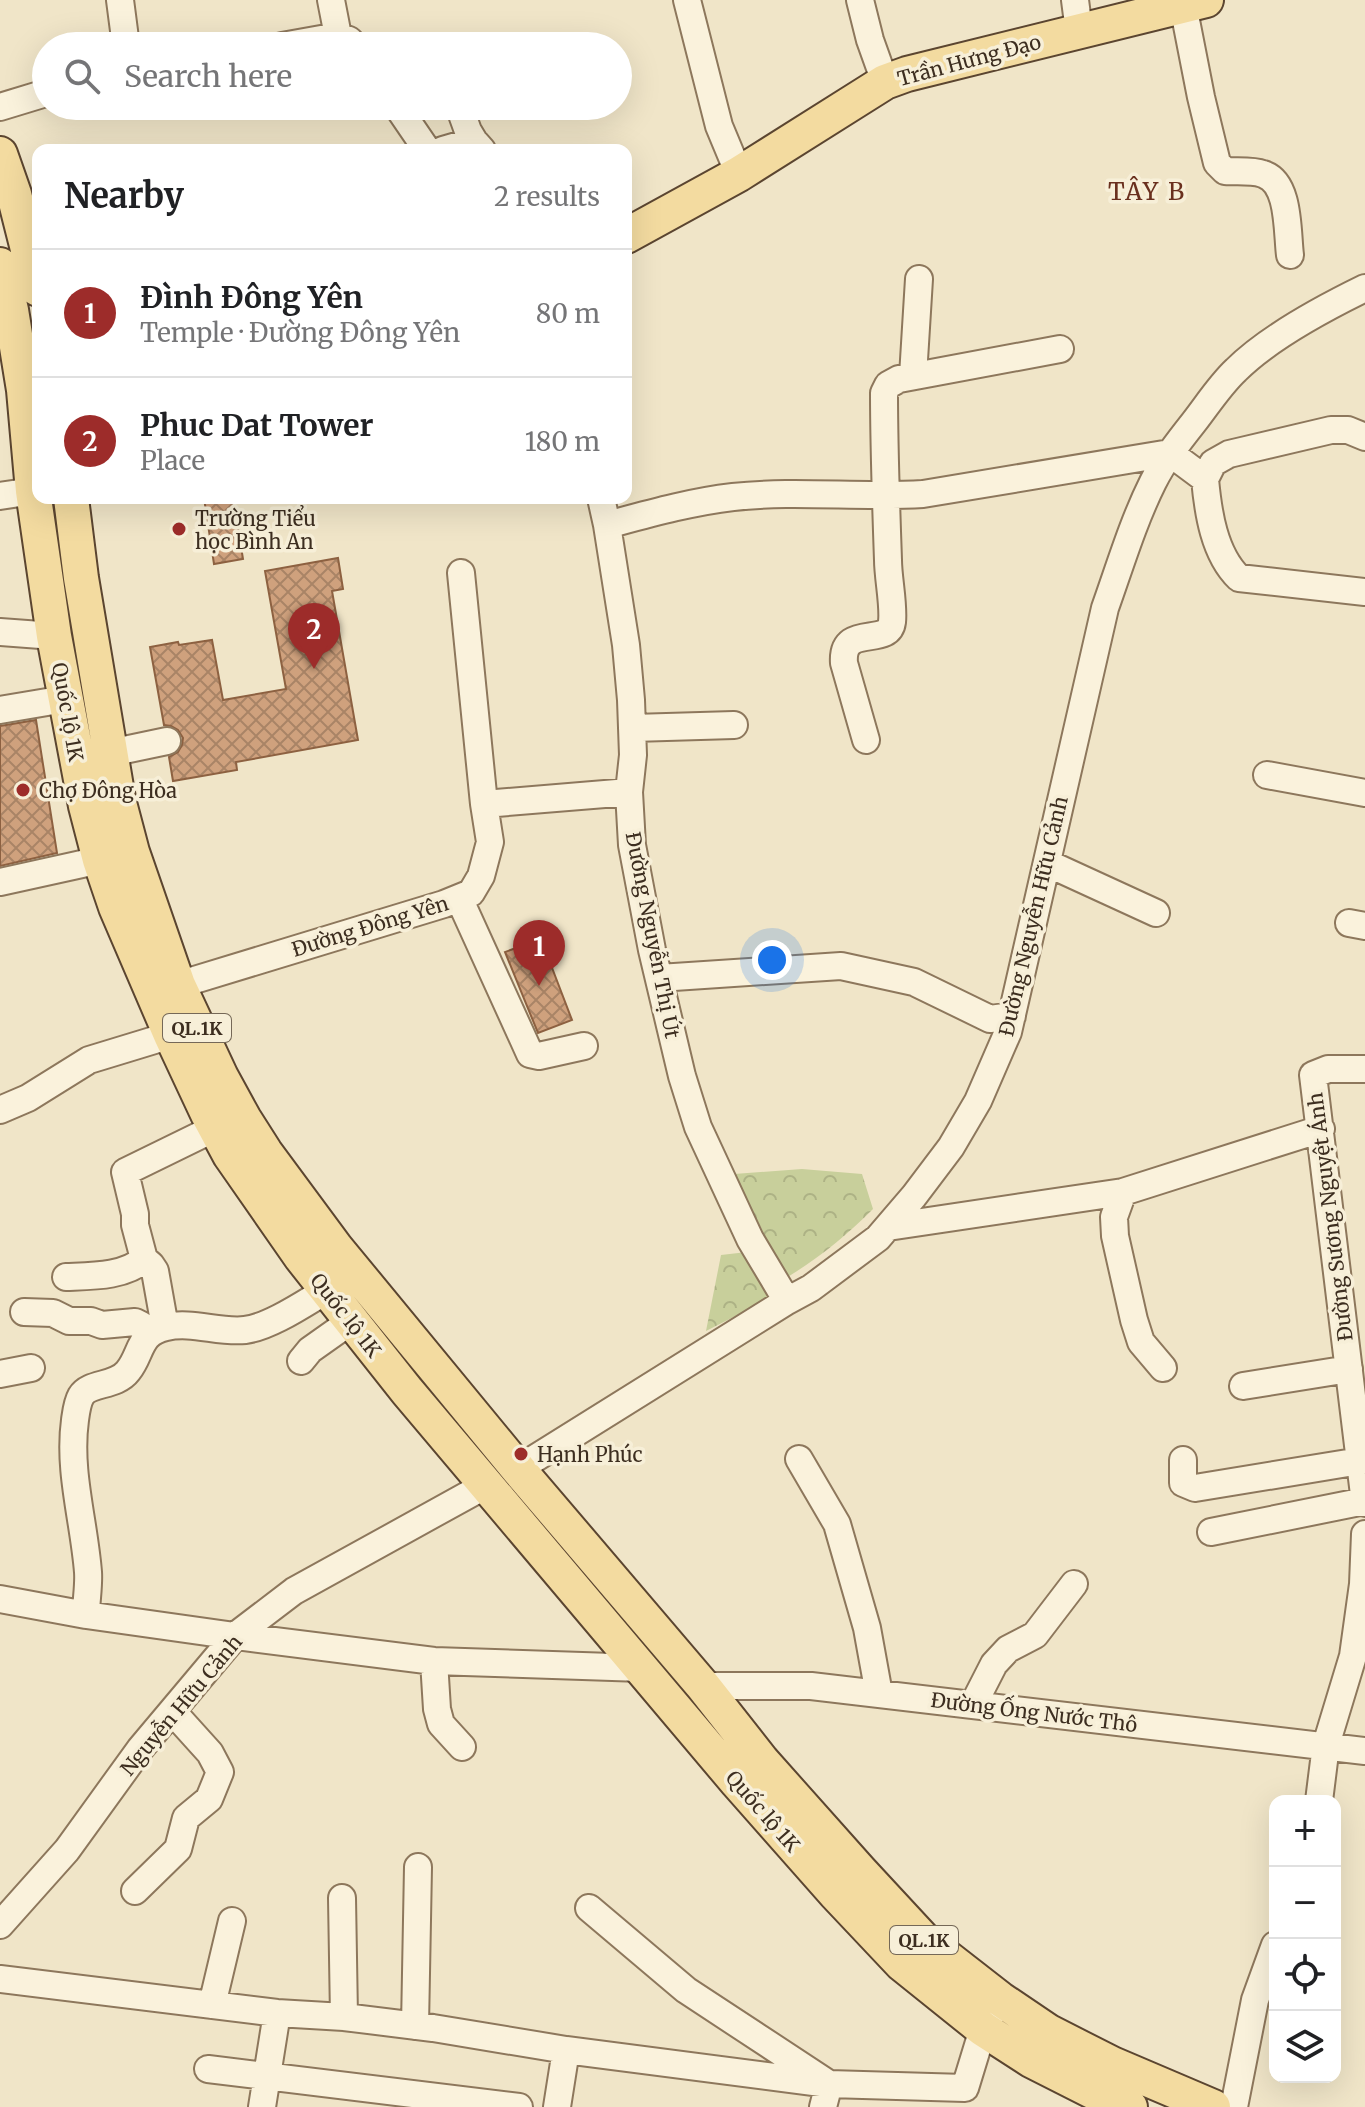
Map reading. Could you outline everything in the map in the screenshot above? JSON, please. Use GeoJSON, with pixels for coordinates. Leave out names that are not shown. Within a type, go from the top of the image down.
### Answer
{"type":"FeatureCollection","features":[{"type":"Feature","properties":{"kind":"main road","name":"Trần Hưng Đạo"},"geometry":{"type":"LineString","coordinates":[[632,233],[739,174],[885,82],[1077,16],[1191,2]]}},
{"type":"Feature","properties":{"kind":"main road"},"geometry":{"type":"LineString","coordinates":[[2,163],[14,194],[32,265]]}},
{"type":"Feature","properties":{"kind":"main road","name":"Quốc lộ 1K"},"geometry":{"type":"LineString","coordinates":[[0,265],[31,389],[17,493],[54,636],[86,806],[116,856],[244,1119],[336,1248],[518,1469],[703,1686],[762,1761],[860,1871],[923,1939],[1000,1999],[1078,2096],[1130,2107]]}},
{"type":"Feature","properties":{"kind":"main road","name":"Quốc lộ 1K"},"geometry":{"type":"LineString","coordinates":[[72,504],[118,799],[116,907],[215,1128],[230,1155],[301,1257],[486,1485],[747,1793],[902,1964],[983,2029],[1112,2064],[1213,2107]]}},
{"type":"Feature","properties":{"kind":"street"},"geometry":{"type":"LineString","coordinates":[[120,0],[124,32]]}},
{"type":"Feature","properties":{"kind":"street"},"geometry":{"type":"LineString","coordinates":[[331,0],[343,32]]}},
{"type":"Feature","properties":{"kind":"street"},"geometry":{"type":"LineString","coordinates":[[687,0],[719,126],[739,174]]}},
{"type":"Feature","properties":{"kind":"street"},"geometry":{"type":"LineString","coordinates":[[860,0],[885,82]]}},
{"type":"Feature","properties":{"kind":"street"},"geometry":{"type":"LineString","coordinates":[[1191,2],[1201,97],[1217,163],[1225,171],[1264,174],[1276,182],[1283,193],[1290,255]]}},
{"type":"Feature","properties":{"kind":"street"},"geometry":{"type":"LineString","coordinates":[[0,107],[32,97]]}},
{"type":"Feature","properties":{"kind":"street"},"geometry":{"type":"LineString","coordinates":[[407,120],[423,144]]}},
{"type":"Feature","properties":{"kind":"street"},"geometry":{"type":"LineString","coordinates":[[464,120],[477,144]]}},
{"type":"Feature","properties":{"kind":"street"},"geometry":{"type":"LineString","coordinates":[[913,376],[919,279]]}},
{"type":"Feature","properties":{"kind":"street","name":"Đường Nguyễn Hữu Cảnh"},"geometry":{"type":"LineString","coordinates":[[518,1469],[811,1288],[878,1238],[951,1147],[978,1101],[1008,1032],[1105,608],[1153,482],[1170,453],[1239,367],[1278,338],[1365,288]]}},
{"type":"Feature","properties":{"kind":"street"},"geometry":{"type":"LineString","coordinates":[[866,740],[843,652],[857,638],[886,633],[893,621],[888,579],[884,393],[888,385],[899,379],[1060,349]]}},
{"type":"Feature","properties":{"kind":"street"},"geometry":{"type":"LineString","coordinates":[[1365,437],[1348,430],[1331,430],[1229,454],[1213,463],[1205,479],[1210,514],[1222,555],[1228,568],[1239,578],[1365,592]]}},
{"type":"Feature","properties":{"kind":"street"},"geometry":{"type":"LineString","coordinates":[[607,525],[734,497],[886,497],[923,494],[1170,453],[1205,479]]}},
{"type":"Feature","properties":{"kind":"street","name":"Đường Nguyễn Thị Út"},"geometry":{"type":"LineString","coordinates":[[602,504],[626,645],[633,728],[629,792],[632,845],[659,978],[682,1076],[708,1153],[750,1239],[787,1301]]}},
{"type":"Feature","properties":{"kind":"street","name":"Đường Đông Yên"},"geometry":{"type":"LineString","coordinates":[[178,985],[471,893],[481,876],[490,842],[461,573]]}},
{"type":"Feature","properties":{"kind":"street"},"geometry":{"type":"LineString","coordinates":[[0,632],[54,636]]}},
{"type":"Feature","properties":{"kind":"street"},"geometry":{"type":"LineString","coordinates":[[0,710],[65,699]]}},
{"type":"Feature","properties":{"kind":"street"},"geometry":{"type":"LineString","coordinates":[[633,728],[734,725]]}},
{"type":"Feature","properties":{"kind":"street"},"geometry":{"type":"LineString","coordinates":[[110,753],[167,741]]}},
{"type":"Feature","properties":{"kind":"street"},"geometry":{"type":"LineString","coordinates":[[1267,775],[1365,793]]}},
{"type":"Feature","properties":{"kind":"street"},"geometry":{"type":"LineString","coordinates":[[484,804],[629,792]]}},
{"type":"Feature","properties":{"kind":"street"},"geometry":{"type":"LineString","coordinates":[[0,882],[116,856]]}},
{"type":"Feature","properties":{"kind":"street"},"geometry":{"type":"LineString","coordinates":[[1047,863],[1156,913]]}},
{"type":"Feature","properties":{"kind":"street"},"geometry":{"type":"LineString","coordinates":[[459,898],[530,1054],[539,1056],[584,1046]]}},
{"type":"Feature","properties":{"kind":"street"},"geometry":{"type":"LineString","coordinates":[[659,978],[841,966],[914,982],[990,1019],[1012,1016]]}},
{"type":"Feature","properties":{"kind":"street"},"geometry":{"type":"LineString","coordinates":[[0,1110],[28,1098],[89,1060],[171,1035]]}},
{"type":"Feature","properties":{"kind":"street","name":"Đường Sương Nguyệt Ánh"},"geometry":{"type":"LineString","coordinates":[[1365,1069],[1328,1069],[1313,1075],[1354,1328],[1349,1369],[1365,1502]]}},
{"type":"Feature","properties":{"kind":"street"},"geometry":{"type":"LineString","coordinates":[[158,1330],[155,1271],[144,1259],[125,1172],[215,1128]]}},
{"type":"Feature","properties":{"kind":"street"},"geometry":{"type":"LineString","coordinates":[[888,1227],[1123,1192],[1321,1129]]}},
{"type":"Feature","properties":{"kind":"street"},"geometry":{"type":"LineString","coordinates":[[1123,1192],[1114,1217],[1115,1236],[1134,1320],[1141,1342],[1163,1368]]}},
{"type":"Feature","properties":{"kind":"street"},"geometry":{"type":"LineString","coordinates":[[66,1277],[102,1275],[138,1265],[144,1259]]}},
{"type":"Feature","properties":{"kind":"street"},"geometry":{"type":"LineString","coordinates":[[24,1312],[53,1313],[69,1321],[91,1321],[102,1325],[135,1322],[158,1330],[202,1326],[246,1330],[275,1320],[327,1290]]}},
{"type":"Feature","properties":{"kind":"street"},"geometry":{"type":"LineString","coordinates":[[301,1361],[310,1350],[351,1321]]}},
{"type":"Feature","properties":{"kind":"street"},"geometry":{"type":"LineString","coordinates":[[86,1615],[88,1574],[77,1497],[73,1437],[76,1411],[81,1395],[89,1389],[120,1380],[128,1372],[141,1344],[158,1330]]}},
{"type":"Feature","properties":{"kind":"street"},"geometry":{"type":"LineString","coordinates":[[0,1374],[31,1368]]}},
{"type":"Feature","properties":{"kind":"street"},"geometry":{"type":"LineString","coordinates":[[1243,1386],[1349,1369]]}},
{"type":"Feature","properties":{"kind":"street"},"geometry":{"type":"LineString","coordinates":[[799,1459],[837,1524],[867,1628],[879,1694]]}},
{"type":"Feature","properties":{"kind":"street"},"geometry":{"type":"LineString","coordinates":[[1183,1460],[1183,1483],[1195,1488],[1360,1461]]}},
{"type":"Feature","properties":{"kind":"street","name":"Nguyễn Hữu Cảnh"},"geometry":{"type":"LineString","coordinates":[[0,1925],[67,1850],[140,1749],[235,1636],[294,1591],[486,1485]]}},
{"type":"Feature","properties":{"kind":"street"},"geometry":{"type":"LineString","coordinates":[[1211,1532],[1365,1502]]}},
{"type":"Feature","properties":{"kind":"street"},"geometry":{"type":"LineString","coordinates":[[1320,1795],[1326,1745],[1353,1656],[1363,1584],[1365,1534]]}},
{"type":"Feature","properties":{"kind":"street"},"geometry":{"type":"LineString","coordinates":[[973,1705],[994,1664],[1008,1649],[1035,1635],[1074,1584]]}},
{"type":"Feature","properties":{"kind":"street"},"geometry":{"type":"LineString","coordinates":[[0,1599],[86,1615],[434,1661],[642,1668]]}},
{"type":"Feature","properties":{"kind":"street"},"geometry":{"type":"LineString","coordinates":[[434,1661],[441,1724],[462,1747]]}},
{"type":"Feature","properties":{"kind":"street","name":"Đường Ống Nước Thô"},"geometry":{"type":"LineString","coordinates":[[703,1686],[793,1685],[1365,1751]]}},
{"type":"Feature","properties":{"kind":"street"},"geometry":{"type":"LineString","coordinates":[[135,1891],[178,1849],[186,1818],[209,1799],[220,1772],[210,1753],[173,1712]]}},
{"type":"Feature","properties":{"kind":"street"},"geometry":{"type":"LineString","coordinates":[[415,2026],[418,1867]]}},
{"type":"Feature","properties":{"kind":"street"},"geometry":{"type":"LineString","coordinates":[[342,1898],[344,2017]]}},
{"type":"Feature","properties":{"kind":"street"},"geometry":{"type":"LineString","coordinates":[[589,1908],[686,1990],[826,2096]]}},
{"type":"Feature","properties":{"kind":"street"},"geometry":{"type":"LineString","coordinates":[[212,2005],[232,1921]]}},
{"type":"Feature","properties":{"kind":"street"},"geometry":{"type":"LineString","coordinates":[[1234,2107],[1255,2000],[1269,1962]]}},
{"type":"Feature","properties":{"kind":"street"},"geometry":{"type":"LineString","coordinates":[[0,1979],[277,2013],[415,2026],[826,2096],[965,2088],[983,2029],[1000,1999]]}},
{"type":"Feature","properties":{"kind":"street"},"geometry":{"type":"LineString","coordinates":[[262,2107],[277,2013]]}},
{"type":"Feature","properties":{"kind":"street"},"geometry":{"type":"LineString","coordinates":[[557,2107],[566,2050]]}},
{"type":"Feature","properties":{"kind":"street"},"geometry":{"type":"LineString","coordinates":[[208,2069],[519,2107]]}},
{"type":"Feature","properties":{"kind":"green space"},"geometry":{"type":"Polygon","coordinates":[[[802,1169],[862,1174],[873,1209],[832,1246],[786,1278],[734,1174],[802,1169]]]}},
{"type":"Feature","properties":{"kind":"green space"},"geometry":{"type":"Polygon","coordinates":[[[747,1252],[771,1298],[706,1331],[721,1255],[747,1252]]]}},
{"type":"Feature","properties":{"kind":"building"},"geometry":{"type":"Polygon","coordinates":[[[205,504],[234,504],[243,559],[214,564],[205,504]]]}},
{"type":"Feature","properties":{"kind":"building"},"geometry":{"type":"Polygon","coordinates":[[[338,558],[343,589],[332,591],[358,740],[236,762],[237,770],[173,781],[169,757],[178,752],[183,738],[178,730],[164,725],[150,647],[212,640],[223,700],[286,689],[265,571],[338,558]]]}},
{"type":"Feature","properties":{"kind":"building","name":"Chợ Đông Hòa"},"geometry":{"type":"Polygon","coordinates":[[[36,720],[57,853],[0,866],[0,726],[36,720]]]}},
{"type":"Feature","properties":{"kind":"building"},"geometry":{"type":"Polygon","coordinates":[[[541,939],[572,1020],[538,1033],[505,952],[541,939]]]}},
{"type":"Feature","properties":{"kind":"place","name":"Trường Tiểu học Bình An"},"geometry":{"type":"Point","coordinates":[179,529]}},
{"type":"Feature","properties":{"kind":"place","name":"Phuc Dat Tower"},"geometry":{"type":"Point","coordinates":[314,669]}},
{"type":"Feature","properties":{"kind":"place","name":"Chợ Đông Hòa"},"geometry":{"type":"Point","coordinates":[23,790]}},
{"type":"Feature","properties":{"kind":"place","name":"Đình Đông Yên"},"geometry":{"type":"Point","coordinates":[539,986]}},
{"type":"Feature","properties":{"kind":"place","name":"Hạnh Phúc"},"geometry":{"type":"Point","coordinates":[521,1454]}},
{"type":"Feature","properties":{"kind":"district","name":"TÂY B"},"geometry":{"type":"Point","coordinates":[1147,191]}}]}
